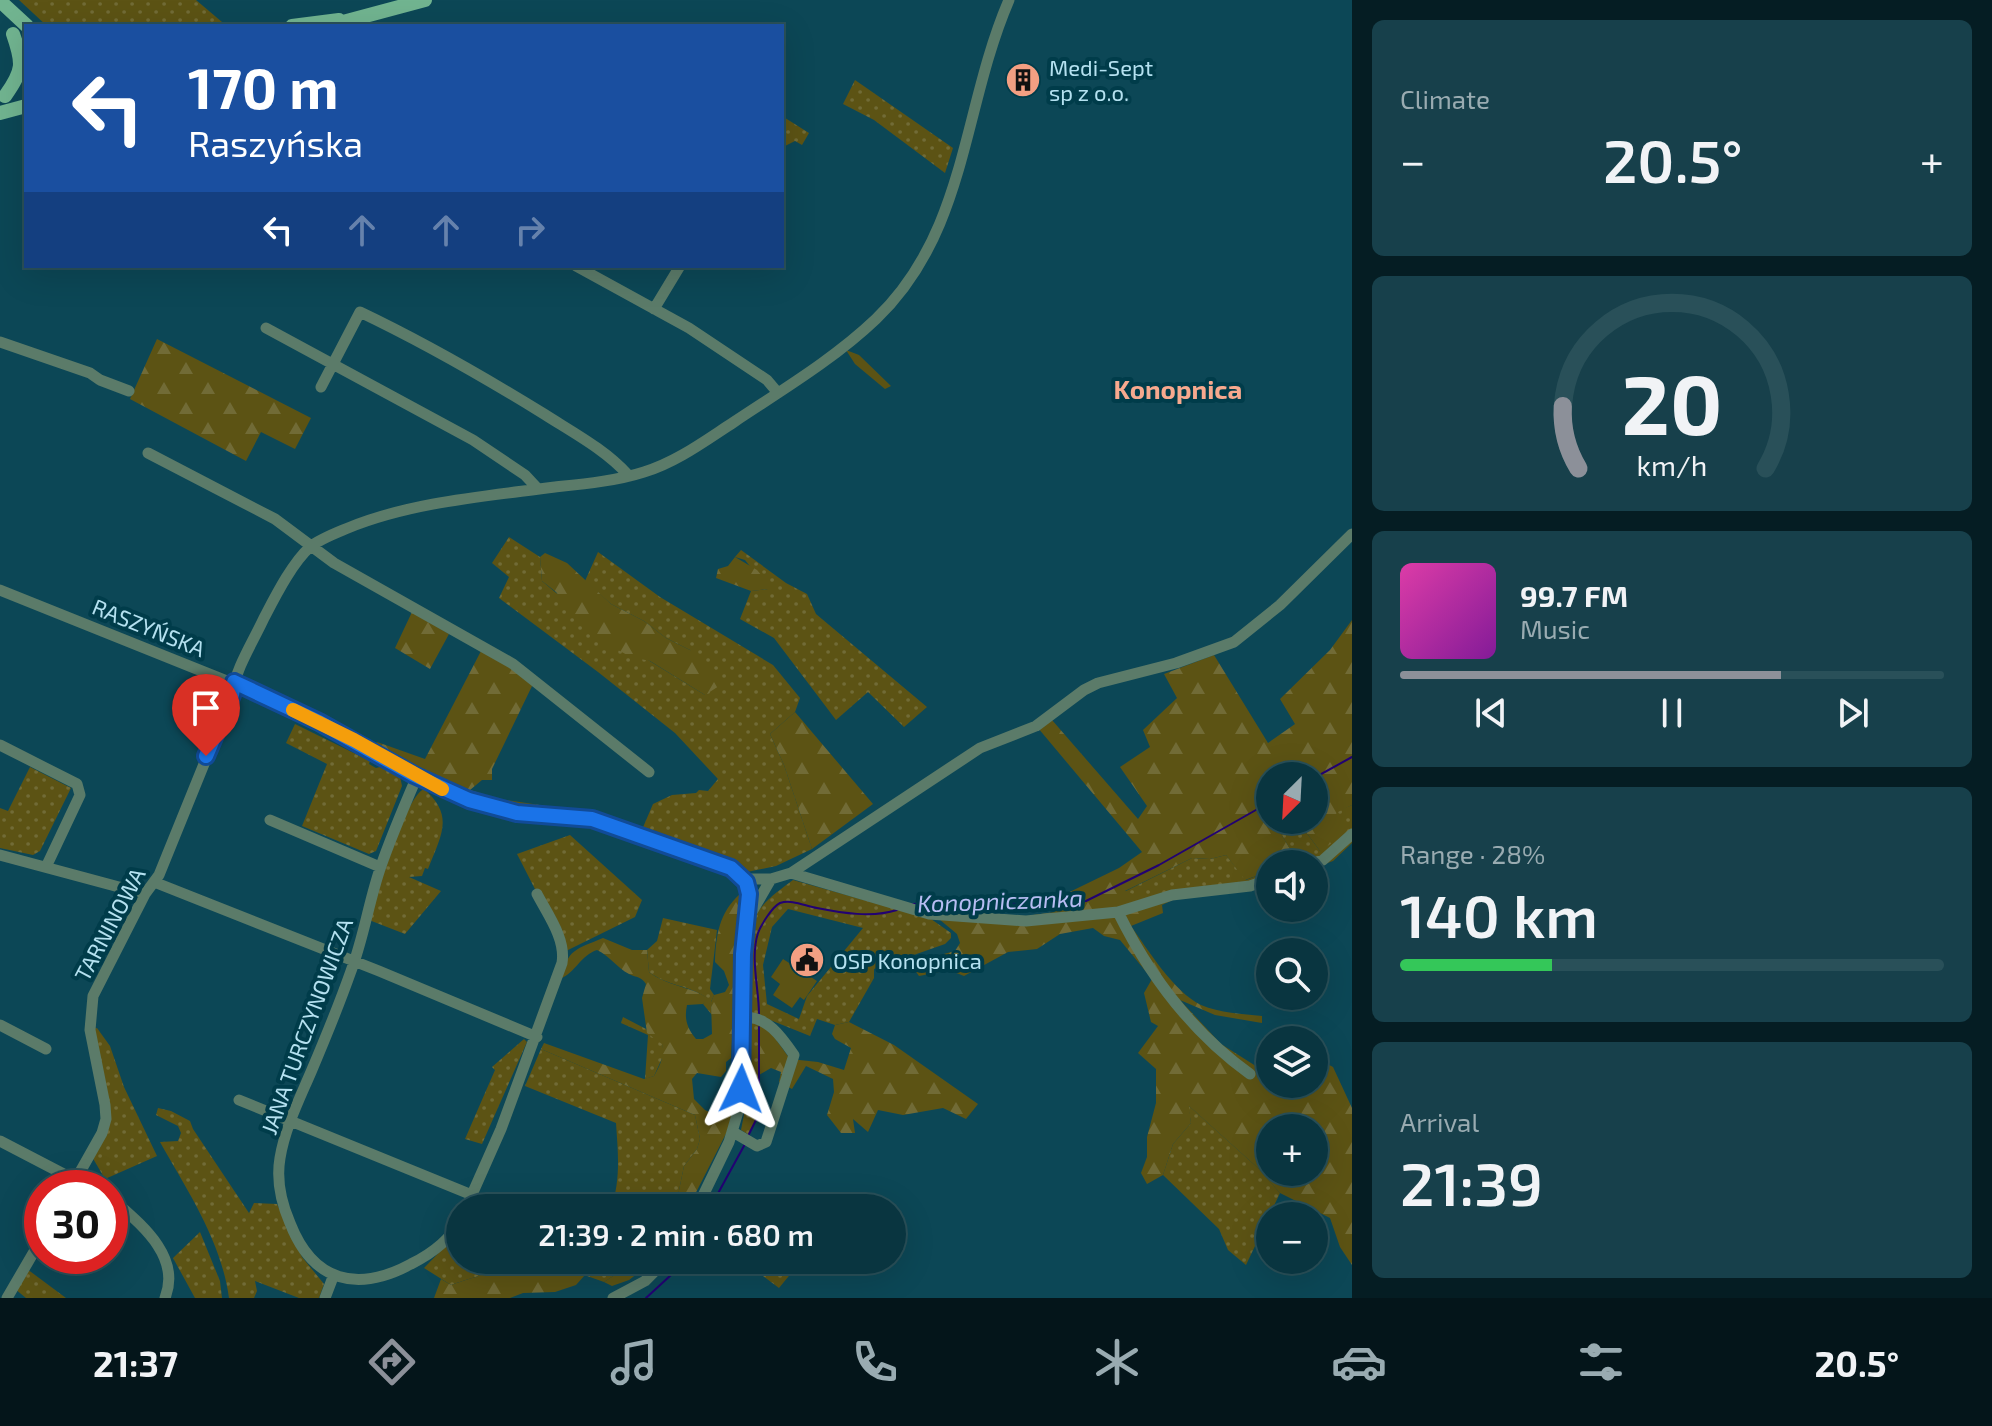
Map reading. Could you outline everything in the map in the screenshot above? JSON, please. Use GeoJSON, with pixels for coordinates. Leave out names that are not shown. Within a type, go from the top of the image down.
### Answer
{"type":"FeatureCollection","features":[{"type":"Feature","properties":{"kind":"main road"},"geometry":{"type":"LineString","coordinates":[[308,24],[347,19],[425,0]]}},
{"type":"Feature","properties":{"kind":"main road"},"geometry":{"type":"LineString","coordinates":[[0,1],[25,24]]}},
{"type":"Feature","properties":{"kind":"main road"},"geometry":{"type":"LineString","coordinates":[[333,24],[347,19]]}},
{"type":"Feature","properties":{"kind":"main road"},"geometry":{"type":"LineString","coordinates":[[0,23],[24,45]]}},
{"type":"Feature","properties":{"kind":"main road"},"geometry":{"type":"LineString","coordinates":[[3,96],[15,81],[21,66],[13,34]]}},
{"type":"Feature","properties":{"kind":"main road"},"geometry":{"type":"LineString","coordinates":[[3,96],[24,91]]}},
{"type":"Feature","properties":{"kind":"main road"},"geometry":{"type":"LineString","coordinates":[[0,113],[24,107]]}},
{"type":"Feature","properties":{"kind":"street"},"geometry":{"type":"LineString","coordinates":[[311,546],[369,519],[417,508],[644,473],[675,459],[778,393],[874,321],[892,303],[926,256],[948,208],[994,34],[1009,0]]}},
{"type":"Feature","properties":{"kind":"street"},"geometry":{"type":"LineString","coordinates":[[580,268],[689,328],[767,380],[778,393]]}},
{"type":"Feature","properties":{"kind":"street"},"geometry":{"type":"LineString","coordinates":[[654,309],[679,268]]}},
{"type":"Feature","properties":{"kind":"street"},"geometry":{"type":"LineString","coordinates":[[321,387],[360,312],[525,403],[585,441],[628,475]]}},
{"type":"Feature","properties":{"kind":"street"},"geometry":{"type":"LineString","coordinates":[[266,328],[473,440],[525,475],[538,489]]}},
{"type":"Feature","properties":{"kind":"street"},"geometry":{"type":"LineString","coordinates":[[0,342],[90,373],[129,391]]}},
{"type":"Feature","properties":{"kind":"street"},"geometry":{"type":"LineString","coordinates":[[148,453],[275,519],[334,563],[513,664],[649,772]]}},
{"type":"Feature","properties":{"kind":"street","name":"RASZYŃSKA"},"geometry":{"type":"LineString","coordinates":[[0,590],[234,682],[469,800],[511,812],[592,819],[726,866],[743,879],[771,879],[791,873],[980,748],[1036,726],[1084,690],[1098,683],[1183,661],[1234,642],[1280,605],[1352,534]]}},
{"type":"Feature","properties":{"kind":"street","name":"TARNINOWA"},"geometry":{"type":"LineString","coordinates":[[81,1170],[102,1133],[106,1119],[90,1030],[93,996],[154,882],[232,695],[236,673],[274,600],[311,546]]}},
{"type":"Feature","properties":{"kind":"street"},"geometry":{"type":"LineString","coordinates":[[0,745],[77,784],[80,789],[46,867]]}},
{"type":"Feature","properties":{"kind":"street","name":"JANA TURCZYNOWICZA"},"geometry":{"type":"LineString","coordinates":[[333,1277],[307,1256],[296,1238],[279,1192],[279,1166],[291,1119],[355,961],[380,867],[415,781],[414,775]]}},
{"type":"Feature","properties":{"kind":"street"},"geometry":{"type":"LineString","coordinates":[[270,820],[380,867]]}},
{"type":"Feature","properties":{"kind":"street"},"geometry":{"type":"LineString","coordinates":[[1328,856],[1352,834]]}},
{"type":"Feature","properties":{"kind":"street"},"geometry":{"type":"LineString","coordinates":[[0,855],[145,894]]}},
{"type":"Feature","properties":{"kind":"street"},"geometry":{"type":"LineString","coordinates":[[791,873],[929,914],[1026,921],[1118,912],[1172,895],[1256,884]]}},
{"type":"Feature","properties":{"kind":"street"},"geometry":{"type":"LineString","coordinates":[[706,1194],[742,1137],[743,954],[749,894],[743,879]]}},
{"type":"Feature","properties":{"kind":"street"},"geometry":{"type":"LineString","coordinates":[[748,920],[771,879]]}},
{"type":"Feature","properties":{"kind":"street"},"geometry":{"type":"LineString","coordinates":[[154,882],[537,1037]]}},
{"type":"Feature","properties":{"kind":"street"},"geometry":{"type":"LineString","coordinates":[[472,1194],[537,1037],[564,952],[537,894]]}},
{"type":"Feature","properties":{"kind":"street"},"geometry":{"type":"LineString","coordinates":[[1118,912],[1138,953],[1170,997],[1225,1056],[1250,1074]]}},
{"type":"Feature","properties":{"kind":"street"},"geometry":{"type":"LineString","coordinates":[[742,1137],[757,1146],[766,1142],[794,1055],[783,1038],[763,1020],[743,1017]]}},
{"type":"Feature","properties":{"kind":"street"},"geometry":{"type":"LineString","coordinates":[[0,1025],[46,1049]]}},
{"type":"Feature","properties":{"kind":"street"},"geometry":{"type":"LineString","coordinates":[[239,1100],[470,1194]]}},
{"type":"Feature","properties":{"kind":"street"},"geometry":{"type":"LineString","coordinates":[[0,1141],[49,1170]]}},
{"type":"Feature","properties":{"kind":"street"},"geometry":{"type":"LineString","coordinates":[[128,1215],[163,1251],[170,1274],[165,1298]]}},
{"type":"Feature","properties":{"kind":"street"},"geometry":{"type":"LineString","coordinates":[[325,1298],[333,1277],[363,1280],[399,1271],[429,1255],[446,1240]]}},
{"type":"Feature","properties":{"kind":"street"},"geometry":{"type":"LineString","coordinates":[[7,1298],[24,1269]]}},
{"type":"Feature","properties":{"kind":"street"},"geometry":{"type":"LineString","coordinates":[[613,1298],[652,1274]]}},
{"type":"Feature","properties":{"kind":"green space"},"geometry":{"type":"Polygon","coordinates":[[[19,0],[196,0],[222,22],[215,24],[45,24],[19,0]]]}},
{"type":"Feature","properties":{"kind":"green space"},"geometry":{"type":"Polygon","coordinates":[[[855,80],[953,148],[945,173],[874,120],[843,104],[855,80]]]}},
{"type":"Feature","properties":{"kind":"green space"},"geometry":{"type":"Polygon","coordinates":[[[784,117],[809,133],[802,145],[795,141],[785,146],[784,117]]]}},
{"type":"Feature","properties":{"kind":"green space"},"geometry":{"type":"Polygon","coordinates":[[[157,339],[311,418],[295,449],[261,432],[246,461],[130,399],[157,339]]]}},
{"type":"Feature","properties":{"kind":"green space"},"geometry":{"type":"Polygon","coordinates":[[[846,350],[859,355],[891,386],[885,389],[855,364],[846,350]]]}},
{"type":"Feature","properties":{"kind":"green space"},"geometry":{"type":"Polygon","coordinates":[[[509,537],[540,557],[542,581],[555,592],[648,660],[705,695],[690,650],[611,604],[585,581],[598,552],[660,597],[773,665],[800,698],[795,712],[770,734],[784,765],[812,849],[776,866],[747,872],[679,843],[641,832],[653,804],[672,795],[708,791],[718,779],[675,733],[499,598],[509,577],[492,563],[509,537]]]}},
{"type":"Feature","properties":{"kind":"green space"},"geometry":{"type":"Polygon","coordinates":[[[741,550],[786,583],[807,594],[816,614],[927,707],[904,727],[868,692],[836,720],[774,638],[740,619],[751,591],[768,589],[745,560],[735,557],[741,550]]]}},
{"type":"Feature","properties":{"kind":"green space"},"geometry":{"type":"Polygon","coordinates":[[[545,553],[567,563],[611,604],[690,650],[719,673],[719,686],[705,695],[650,661],[631,657],[590,635],[556,592],[542,581],[540,557],[545,553]]]}},
{"type":"Feature","properties":{"kind":"green space"},"geometry":{"type":"Polygon","coordinates":[[[735,557],[757,570],[770,586],[768,589],[751,591],[716,578],[718,569],[728,566],[735,557]]]}},
{"type":"Feature","properties":{"kind":"green space"},"geometry":{"type":"Polygon","coordinates":[[[412,612],[449,634],[430,669],[395,648],[412,612]]]}},
{"type":"Feature","properties":{"kind":"green space"},"geometry":{"type":"Polygon","coordinates":[[[1352,620],[1352,805],[1336,813],[1350,831],[1322,850],[1307,834],[1328,834],[1328,762],[1256,762],[1256,834],[1281,834],[1291,850],[1256,850],[1256,876],[1245,880],[1226,855],[1210,859],[1192,858],[1125,891],[1162,905],[1163,913],[1131,926],[1181,991],[1208,1008],[1262,1016],[1262,1023],[1215,1015],[1180,1000],[1221,1044],[1256,1066],[1256,1098],[1328,1098],[1328,1064],[1333,1067],[1352,1108],[1352,1265],[1340,1247],[1328,1217],[1328,1202],[1298,1202],[1280,1193],[1274,1186],[1328,1186],[1328,1114],[1256,1114],[1256,1166],[1189,1106],[1191,1123],[1173,1144],[1163,1175],[1147,1184],[1141,1173],[1147,1157],[1147,1137],[1156,1103],[1156,1069],[1138,1053],[1158,1026],[1151,1022],[1144,993],[1152,979],[1120,940],[1104,936],[1093,928],[1060,934],[1037,949],[1008,952],[964,976],[949,970],[919,976],[910,963],[955,951],[960,943],[957,934],[939,919],[1020,925],[1033,915],[1055,912],[1049,902],[1119,868],[1142,852],[1038,728],[1052,720],[1138,819],[1147,806],[1120,767],[1150,747],[1143,730],[1177,698],[1164,674],[1214,655],[1268,743],[1295,724],[1280,699],[1330,650],[1352,620]]]}},
{"type":"Feature","properties":{"kind":"green space"},"geometry":{"type":"Polygon","coordinates":[[[481,651],[503,662],[533,684],[492,769],[492,780],[482,780],[470,790],[499,799],[553,807],[550,812],[512,810],[449,788],[466,789],[398,760],[374,746],[377,742],[425,759],[481,651]]]}},
{"type":"Feature","properties":{"kind":"green space"},"geometry":{"type":"Polygon","coordinates":[[[795,712],[873,804],[812,849],[784,765],[770,734],[795,712]]]}},
{"type":"Feature","properties":{"kind":"green space"},"geometry":{"type":"Polygon","coordinates":[[[295,724],[370,761],[369,764],[376,768],[400,776],[402,786],[376,851],[369,854],[302,826],[327,764],[286,743],[295,724]]]}},
{"type":"Feature","properties":{"kind":"green space"},"geometry":{"type":"Polygon","coordinates":[[[30,767],[71,788],[40,851],[33,855],[0,848],[0,808],[8,811],[30,767]]]}},
{"type":"Feature","properties":{"kind":"green space"},"geometry":{"type":"Polygon","coordinates":[[[424,789],[440,808],[441,836],[428,869],[425,868],[422,876],[409,877],[441,891],[405,934],[369,920],[400,828],[416,796],[424,789]]]}},
{"type":"Feature","properties":{"kind":"green space"},"geometry":{"type":"Polygon","coordinates":[[[1352,805],[1352,843],[1328,863],[1328,850],[1320,850],[1335,812],[1352,805]]]}},
{"type":"Feature","properties":{"kind":"green space"},"geometry":{"type":"Polygon","coordinates":[[[1281,834],[1307,834],[1319,850],[1291,850],[1281,834]]]}},
{"type":"Feature","properties":{"kind":"green space"},"geometry":{"type":"Polygon","coordinates":[[[570,835],[642,900],[635,917],[564,952],[517,854],[570,835]]]}},
{"type":"Feature","properties":{"kind":"green space"},"geometry":{"type":"Polygon","coordinates":[[[1226,855],[1246,880],[1256,876],[1256,885],[1177,898],[1162,905],[1124,892],[1192,858],[1210,859],[1226,855]]]}},
{"type":"Feature","properties":{"kind":"green space"},"geometry":{"type":"Polygon","coordinates":[[[793,880],[931,919],[951,933],[951,938],[945,944],[874,969],[874,978],[849,1022],[835,1025],[817,1019],[810,1036],[750,1012],[750,932],[759,910],[793,880]],[[788,909],[772,927],[763,965],[767,1004],[799,1019],[807,996],[863,928],[788,909]]]}},
{"type":"Feature","properties":{"kind":"green space"},"geometry":{"type":"Polygon","coordinates":[[[740,894],[731,1058],[726,1062],[726,1071],[721,1077],[697,1073],[692,1079],[694,1099],[705,1110],[718,1116],[735,1103],[736,1109],[695,1194],[678,1194],[684,1166],[697,1149],[700,1139],[695,1115],[541,1049],[544,1043],[644,1079],[654,1076],[662,1056],[662,1044],[647,1033],[642,998],[646,984],[597,950],[560,979],[574,951],[603,938],[632,950],[647,950],[649,972],[708,998],[703,1004],[687,1005],[686,1019],[696,1039],[712,1034],[711,1002],[714,995],[725,992],[729,985],[724,971],[715,962],[718,934],[723,917],[740,894]]]}},
{"type":"Feature","properties":{"kind":"green space"},"geometry":{"type":"Polygon","coordinates":[[[663,918],[717,930],[710,989],[714,995],[712,1015],[703,1004],[707,998],[649,972],[647,950],[657,941],[663,918]]]}},
{"type":"Feature","properties":{"kind":"green space"},"geometry":{"type":"Polygon","coordinates":[[[783,959],[817,981],[804,1000],[800,997],[792,1008],[773,995],[780,984],[771,977],[783,959]]]}},
{"type":"Feature","properties":{"kind":"green space"},"geometry":{"type":"Polygon","coordinates":[[[623,1017],[646,1029],[662,1043],[664,1054],[654,1076],[645,1079],[648,1035],[621,1023],[623,1017]]]}},
{"type":"Feature","properties":{"kind":"green space"},"geometry":{"type":"Polygon","coordinates":[[[749,1020],[759,1022],[759,1114],[749,1135],[741,1130],[748,1094],[749,1020]]]}},
{"type":"Feature","properties":{"kind":"green space"},"geometry":{"type":"Polygon","coordinates":[[[759,1022],[767,1027],[790,1059],[818,1062],[844,1070],[851,1048],[832,1034],[835,1025],[849,1022],[894,1045],[978,1104],[966,1119],[943,1108],[903,1115],[878,1110],[868,1132],[853,1119],[855,1133],[841,1133],[827,1115],[834,1092],[833,1079],[806,1066],[792,1089],[779,1082],[781,1072],[771,1068],[759,1075],[759,1022]]]}},
{"type":"Feature","properties":{"kind":"green space"},"geometry":{"type":"Polygon","coordinates":[[[97,1028],[110,1046],[124,1087],[157,1156],[125,1170],[100,1170],[91,1155],[104,1133],[92,1029],[97,1028]]]}},
{"type":"Feature","properties":{"kind":"green space"},"geometry":{"type":"Polygon","coordinates":[[[524,1039],[527,1042],[482,1144],[465,1139],[495,1070],[492,1067],[524,1039]]]}},
{"type":"Feature","properties":{"kind":"green space"},"geometry":{"type":"Polygon","coordinates":[[[541,1049],[695,1115],[700,1139],[697,1149],[684,1166],[678,1194],[615,1194],[618,1176],[616,1123],[525,1086],[541,1049]]]}},
{"type":"Feature","properties":{"kind":"green space"},"geometry":{"type":"Polygon","coordinates":[[[1188,1105],[1256,1166],[1256,1186],[1274,1186],[1280,1193],[1276,1202],[1256,1202],[1256,1244],[1246,1265],[1228,1250],[1219,1229],[1163,1175],[1173,1144],[1191,1123],[1188,1105]]]}},
{"type":"Feature","properties":{"kind":"green space"},"geometry":{"type":"Polygon","coordinates":[[[158,1108],[190,1121],[249,1213],[254,1203],[277,1204],[302,1257],[324,1284],[319,1298],[299,1298],[255,1281],[257,1291],[254,1298],[229,1298],[211,1236],[160,1142],[178,1141],[181,1133],[178,1126],[156,1115],[158,1108]]]}},
{"type":"Feature","properties":{"kind":"green space"},"geometry":{"type":"Polygon","coordinates":[[[200,1232],[220,1281],[222,1298],[195,1298],[173,1258],[200,1232]]]}},
{"type":"Feature","properties":{"kind":"green space"},"geometry":{"type":"Polygon","coordinates":[[[446,1245],[446,1274],[482,1274],[451,1285],[424,1268],[446,1245]]]}},
{"type":"Feature","properties":{"kind":"green space"},"geometry":{"type":"Polygon","coordinates":[[[24,1274],[34,1274],[66,1298],[26,1298],[15,1289],[24,1274]]]}},
{"type":"Feature","properties":{"kind":"green space"},"geometry":{"type":"Polygon","coordinates":[[[482,1274],[585,1275],[576,1285],[555,1292],[523,1293],[510,1298],[434,1298],[441,1279],[451,1285],[482,1274]]]}},
{"type":"Feature","properties":{"kind":"green space"},"geometry":{"type":"Polygon","coordinates":[[[581,1274],[616,1274],[604,1282],[581,1274]]]}},
{"type":"Feature","properties":{"kind":"green space"},"geometry":{"type":"Polygon","coordinates":[[[616,1274],[637,1274],[612,1286],[604,1282],[616,1274]]]}},
{"type":"Feature","properties":{"kind":"green space"},"geometry":{"type":"Polygon","coordinates":[[[760,1274],[790,1274],[779,1288],[760,1274]]]}},
{"type":"Feature","properties":{"kind":"waterway","name":"Konopniczanka"},"geometry":{"type":"LineString","coordinates":[[1328,770],[1352,757]]}},
{"type":"Feature","properties":{"kind":"waterway","name":"Konopniczanka"},"geometry":{"type":"LineString","coordinates":[[913,904],[975,901],[1053,906],[1086,901],[1159,865],[1256,810]]}},
{"type":"Feature","properties":{"kind":"waterway","name":"Konopniczanka"},"geometry":{"type":"LineString","coordinates":[[759,1014],[756,943],[758,933],[777,905],[794,902],[857,914],[897,910]]}},
{"type":"Feature","properties":{"kind":"waterway","name":"Konopniczanka"},"geometry":{"type":"LineString","coordinates":[[749,1134],[759,1114],[759,1027]]}},
{"type":"Feature","properties":{"kind":"waterway","name":"Konopniczanka"},"geometry":{"type":"LineString","coordinates":[[718,1194],[745,1144]]}},
{"type":"Feature","properties":{"kind":"waterway","name":"Konopniczanka"},"geometry":{"type":"LineString","coordinates":[[646,1298],[672,1274]]}},
{"type":"Feature","properties":{"kind":"slow traffic"},"geometry":{"type":"LineString","coordinates":[[293,710],[442,789]]}},
{"type":"Feature","properties":{"kind":"place","name":"Medi-Sept sp z o.o."},"geometry":{"type":"Point","coordinates":[1023,80]}},
{"type":"Feature","properties":{"kind":"place","name":"OSP Konopnica"},"geometry":{"type":"Point","coordinates":[807,960]}},
{"type":"Feature","properties":{"kind":"district","name":"Konopnica"},"geometry":{"type":"Point","coordinates":[1178,388]}},
{"type":"Feature","properties":{"kind":"route"},"geometry":{"type":"LineString","coordinates":[[206,756],[232,695],[234,682],[469,800],[517,813],[592,819],[731,868],[746,882],[749,894],[743,954],[741,1089]]}}]}
